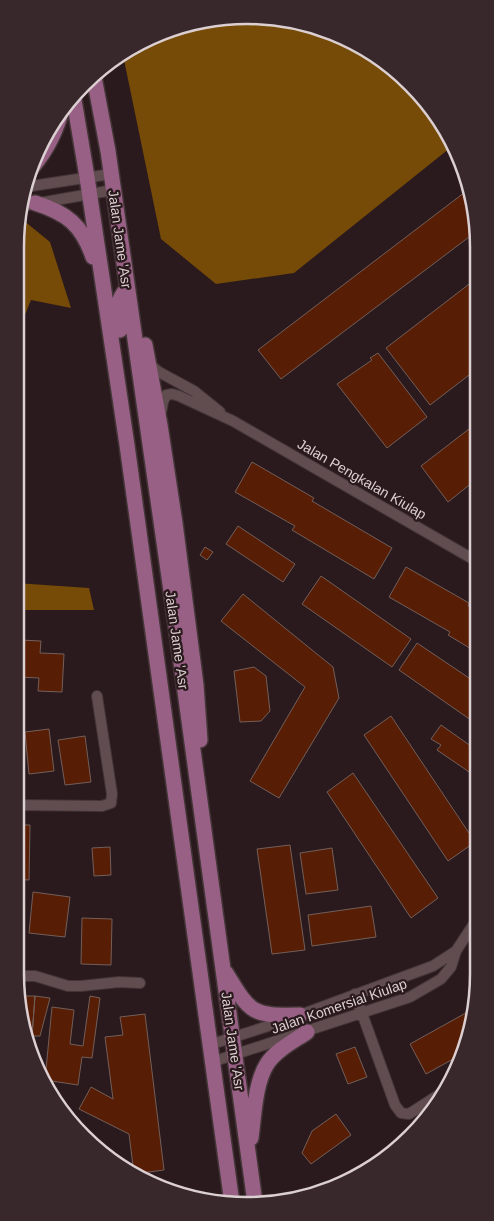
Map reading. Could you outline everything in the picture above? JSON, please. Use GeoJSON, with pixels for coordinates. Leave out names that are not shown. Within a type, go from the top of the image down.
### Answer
{"type":"FeatureCollection","features":[{"type":"Feature","properties":{"kind":"main road","name":"Jalan Jame 'Asr"},"geometry":{"type":"LineString","coordinates":[[95,84],[111,174],[254,1197]]}},
{"type":"Feature","properties":{"kind":"main road","name":"Jalan Jame 'Asr"},"geometry":{"type":"LineString","coordinates":[[75,105],[90,194],[120,401],[231,1197]]}},
{"type":"Feature","properties":{"kind":"main road"},"geometry":{"type":"LineString","coordinates":[[28,204],[51,208],[77,226],[88,242],[103,284]]}},
{"type":"Feature","properties":{"kind":"main road"},"geometry":{"type":"LineString","coordinates":[[120,401],[124,364],[118,312],[121,295],[127,289],[140,313],[160,425],[196,685],[205,837]]}},
{"type":"Feature","properties":{"kind":"main road"},"geometry":{"type":"LineString","coordinates":[[223,967],[247,1004],[258,1013],[300,1015]]}},
{"type":"Feature","properties":{"kind":"main road"},"geometry":{"type":"LineString","coordinates":[[248,1156],[256,1100],[267,1064],[279,1052],[307,1032]]}},
{"type":"Feature","properties":{"kind":"street"},"geometry":{"type":"LineString","coordinates":[[32,187],[111,174]]}},
{"type":"Feature","properties":{"kind":"street"},"geometry":{"type":"LineString","coordinates":[[28,204],[113,190]]}},
{"type":"Feature","properties":{"kind":"street"},"geometry":{"type":"LineString","coordinates":[[148,363],[159,372],[194,391],[233,421]]}},
{"type":"Feature","properties":{"kind":"street"},"geometry":{"type":"LineString","coordinates":[[160,425],[163,402],[166,395],[172,394],[233,421]]}},
{"type":"Feature","properties":{"kind":"street","name":"Jalan Pengkalan Kiulap"},"geometry":{"type":"LineString","coordinates":[[233,421],[470,557]]}},
{"type":"Feature","properties":{"kind":"street"},"geometry":{"type":"LineString","coordinates":[[24,805],[102,806],[110,803],[112,794],[97,696]]}},
{"type":"Feature","properties":{"kind":"street","name":"Jalan Komersial Kiulap"},"geometry":{"type":"LineString","coordinates":[[212,1062],[410,998],[441,979],[451,967],[456,951],[470,930]]}},
{"type":"Feature","properties":{"kind":"street","name":"Jalan Komersial Kiulap"},"geometry":{"type":"LineString","coordinates":[[210,1045],[421,972],[456,951]]}},
{"type":"Feature","properties":{"kind":"street"},"geometry":{"type":"LineString","coordinates":[[24,976],[35,976],[68,986],[119,982],[140,983]]}},
{"type":"Feature","properties":{"kind":"street"},"geometry":{"type":"LineString","coordinates":[[355,994],[395,1105],[401,1113],[409,1114],[432,1099]]}},
{"type":"Feature","properties":{"kind":"shaded area"},"geometry":{"type":"Polygon","coordinates":[[[232,24],[262,24],[305,31],[346,47],[371,61],[405,89],[433,123],[448,150],[294,273],[216,284],[161,239],[124,60],[148,47],[189,31],[232,24]]]}},
{"type":"Feature","properties":{"kind":"shaded area"},"geometry":{"type":"Polygon","coordinates":[[[25,222],[50,242],[71,308],[31,300],[24,317],[25,222]]]}},
{"type":"Feature","properties":{"kind":"shaded area"},"geometry":{"type":"Polygon","coordinates":[[[24,584],[89,588],[94,610],[24,610],[24,584]]]}},
{"type":"Feature","properties":{"kind":"building"},"geometry":{"type":"Polygon","coordinates":[[[464,193],[470,236],[281,379],[258,350],[464,193]]]}},
{"type":"Feature","properties":{"kind":"building"},"geometry":{"type":"Polygon","coordinates":[[[470,283],[470,374],[430,405],[386,348],[470,283]]]}},
{"type":"Feature","properties":{"kind":"building"},"geometry":{"type":"Polygon","coordinates":[[[378,353],[427,417],[387,448],[337,384],[372,360],[370,358],[378,353]]]}},
{"type":"Feature","properties":{"kind":"building"},"geometry":{"type":"Polygon","coordinates":[[[470,428],[470,484],[448,502],[421,466],[470,428]]]}},
{"type":"Feature","properties":{"kind":"building"},"geometry":{"type":"Polygon","coordinates":[[[252,462],[314,498],[312,501],[392,548],[374,579],[292,530],[295,526],[235,492],[252,462]]]}},
{"type":"Feature","properties":{"kind":"building"},"geometry":{"type":"Polygon","coordinates":[[[238,526],[295,564],[283,582],[226,544],[238,526]]]}},
{"type":"Feature","properties":{"kind":"building"},"geometry":{"type":"Polygon","coordinates":[[[205,547],[213,552],[207,560],[200,555],[205,547]]]}},
{"type":"Feature","properties":{"kind":"building"},"geometry":{"type":"Polygon","coordinates":[[[406,567],[469,603],[470,648],[448,635],[450,632],[389,597],[406,567]]]}},
{"type":"Feature","properties":{"kind":"building"},"geometry":{"type":"Polygon","coordinates":[[[321,576],[411,639],[392,667],[302,604],[321,576]]]}},
{"type":"Feature","properties":{"kind":"building"},"geometry":{"type":"Polygon","coordinates":[[[243,594],[333,667],[339,698],[279,798],[250,781],[305,687],[221,621],[243,594]]]}},
{"type":"Feature","properties":{"kind":"building"},"geometry":{"type":"Polygon","coordinates":[[[24,640],[41,641],[40,653],[64,654],[62,692],[38,691],[39,678],[24,677],[24,640]]]}},
{"type":"Feature","properties":{"kind":"building"},"geometry":{"type":"Polygon","coordinates":[[[417,643],[470,679],[470,719],[399,670],[417,643]]]}},
{"type":"Feature","properties":{"kind":"building"},"geometry":{"type":"Polygon","coordinates":[[[254,667],[266,676],[270,711],[261,721],[240,722],[234,671],[254,667]]]}},
{"type":"Feature","properties":{"kind":"building"},"geometry":{"type":"Polygon","coordinates":[[[391,716],[470,834],[470,846],[448,861],[364,735],[391,716]]]}},
{"type":"Feature","properties":{"kind":"building"},"geometry":{"type":"Polygon","coordinates":[[[441,725],[470,745],[470,773],[437,750],[441,745],[431,739],[441,725]]]}},
{"type":"Feature","properties":{"kind":"building"},"geometry":{"type":"Polygon","coordinates":[[[49,729],[54,771],[29,774],[25,732],[49,729]]]}},
{"type":"Feature","properties":{"kind":"building"},"geometry":{"type":"Polygon","coordinates":[[[85,736],[91,782],[65,785],[58,740],[85,736]]]}},
{"type":"Feature","properties":{"kind":"building"},"geometry":{"type":"Polygon","coordinates":[[[353,773],[438,898],[411,918],[327,792],[353,773]]]}},
{"type":"Feature","properties":{"kind":"building"},"geometry":{"type":"Polygon","coordinates":[[[24,825],[30,825],[29,880],[24,880],[24,825]]]}},
{"type":"Feature","properties":{"kind":"building"},"geometry":{"type":"Polygon","coordinates":[[[290,845],[305,950],[272,954],[257,849],[290,845]]]}},
{"type":"Feature","properties":{"kind":"building"},"geometry":{"type":"Polygon","coordinates":[[[110,847],[111,875],[94,876],[92,848],[110,847]]]}},
{"type":"Feature","properties":{"kind":"building"},"geometry":{"type":"Polygon","coordinates":[[[332,848],[338,890],[306,894],[300,853],[332,848]]]}},
{"type":"Feature","properties":{"kind":"building"},"geometry":{"type":"Polygon","coordinates":[[[33,892],[70,897],[65,937],[29,933],[33,892]]]}},
{"type":"Feature","properties":{"kind":"building"},"geometry":{"type":"Polygon","coordinates":[[[371,906],[376,937],[312,946],[308,915],[371,906]]]}},
{"type":"Feature","properties":{"kind":"building"},"geometry":{"type":"Polygon","coordinates":[[[82,918],[112,919],[111,965],[81,964],[82,918]]]}},
{"type":"Feature","properties":{"kind":"building"},"geometry":{"type":"Polygon","coordinates":[[[25,996],[35,996],[32,1035],[25,996]]]}},
{"type":"Feature","properties":{"kind":"building"},"geometry":{"type":"Polygon","coordinates":[[[35,996],[50,998],[40,1036],[32,1035],[35,996]]]}},
{"type":"Feature","properties":{"kind":"building"},"geometry":{"type":"Polygon","coordinates":[[[90,996],[100,998],[92,1058],[82,1057],[78,1085],[51,1081],[46,1070],[52,1007],[74,1010],[70,1044],[83,1046],[90,996]]]}},
{"type":"Feature","properties":{"kind":"building"},"geometry":{"type":"Polygon","coordinates":[[[467,1012],[463,1032],[453,1059],[426,1074],[410,1044],[467,1012]]]}},
{"type":"Feature","properties":{"kind":"building"},"geometry":{"type":"Polygon","coordinates":[[[145,1014],[164,1170],[145,1173],[133,1166],[129,1134],[79,1109],[91,1087],[113,1099],[105,1037],[123,1035],[120,1017],[145,1014]]]}},
{"type":"Feature","properties":{"kind":"building"},"geometry":{"type":"Polygon","coordinates":[[[355,1047],[367,1077],[348,1084],[336,1054],[355,1047]]]}},
{"type":"Feature","properties":{"kind":"building"},"geometry":{"type":"Polygon","coordinates":[[[336,1114],[351,1135],[311,1164],[302,1153],[312,1131],[336,1114]]]}},
{"type":"Feature","properties":{"kind":"building"},"geometry":{"type":"Polygon","coordinates":[[[372,1158],[373,1159],[346,1174],[372,1158]]]}}]}
